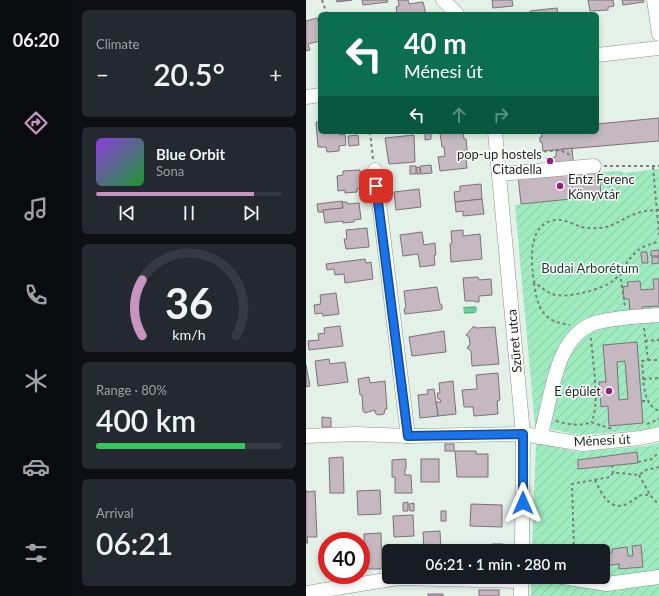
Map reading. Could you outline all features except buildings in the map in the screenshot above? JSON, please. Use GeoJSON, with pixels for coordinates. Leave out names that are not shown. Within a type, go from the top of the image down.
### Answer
{"type":"FeatureCollection","features":[{"type":"Feature","properties":{"kind":"street"},"geometry":{"type":"LineString","coordinates":[[443,0],[455,12]]}},
{"type":"Feature","properties":{"kind":"street"},"geometry":{"type":"LineString","coordinates":[[654,0],[659,34]]}},
{"type":"Feature","properties":{"kind":"street"},"geometry":{"type":"LineString","coordinates":[[599,55],[659,48]]}},
{"type":"Feature","properties":{"kind":"street"},"geometry":{"type":"LineString","coordinates":[[306,97],[318,95]]}},
{"type":"Feature","properties":{"kind":"street","name":"Szüret utca"},"geometry":{"type":"LineString","coordinates":[[495,134],[523,434],[522,544]]}},
{"type":"Feature","properties":{"kind":"street"},"geometry":{"type":"LineString","coordinates":[[500,174],[594,166]]}},
{"type":"Feature","properties":{"kind":"street"},"geometry":{"type":"LineString","coordinates":[[374,170],[408,436]]}},
{"type":"Feature","properties":{"kind":"street"},"geometry":{"type":"LineString","coordinates":[[540,437],[546,419],[557,368],[572,338],[590,326],[628,318],[659,315]]}},
{"type":"Feature","properties":{"kind":"street","name":"Ménesi út"},"geometry":{"type":"LineString","coordinates":[[306,436],[356,434],[408,436],[523,434],[582,444],[640,438],[659,434]]}},
{"type":"Feature","properties":{"kind":"street"},"geometry":{"type":"LineString","coordinates":[[610,584],[659,577]]}},
{"type":"Feature","properties":{"kind":"street"},"geometry":{"type":"LineString","coordinates":[[306,593],[382,581]]}},
{"type":"Feature","properties":{"kind":"street"},"geometry":{"type":"LineString","coordinates":[[520,596],[522,584]]}},
{"type":"Feature","properties":{"kind":"path"},"geometry":{"type":"LineString","coordinates":[[322,0],[326,12]]}},
{"type":"Feature","properties":{"kind":"path"},"geometry":{"type":"LineString","coordinates":[[370,134],[374,170]]}},
{"type":"Feature","properties":{"kind":"path"},"geometry":{"type":"LineString","coordinates":[[541,162],[539,152],[560,150]]}},
{"type":"Feature","properties":{"kind":"path"},"geometry":{"type":"LineString","coordinates":[[594,166],[659,166]]}},
{"type":"Feature","properties":{"kind":"path"},"geometry":{"type":"LineString","coordinates":[[653,167],[658,210],[659,235]]}},
{"type":"Feature","properties":{"kind":"path"},"geometry":{"type":"LineString","coordinates":[[546,419],[571,424],[586,424],[591,422],[594,418],[596,405],[590,326],[555,322],[545,315],[539,304],[534,282],[532,253],[534,240],[543,225],[556,220],[571,222],[581,227],[602,228],[635,213],[658,210]]}},
{"type":"Feature","properties":{"kind":"path"},"geometry":{"type":"LineString","coordinates":[[534,282],[552,294],[568,295],[593,290],[615,280],[639,249],[649,244],[659,242]]}},
{"type":"Feature","properties":{"kind":"path"},"geometry":{"type":"LineString","coordinates":[[620,273],[625,309],[628,309],[628,318]]}},
{"type":"Feature","properties":{"kind":"path"},"geometry":{"type":"LineString","coordinates":[[644,317],[645,341],[648,360]]}},
{"type":"Feature","properties":{"kind":"path"},"geometry":{"type":"LineString","coordinates":[[645,341],[659,340]]}},
{"type":"Feature","properties":{"kind":"path"},"geometry":{"type":"LineString","coordinates":[[659,360],[642,361],[645,392],[648,401],[650,406],[659,411]]}},
{"type":"Feature","properties":{"kind":"path"},"geometry":{"type":"LineString","coordinates":[[644,379],[659,378]]}},
{"type":"Feature","properties":{"kind":"path"},"geometry":{"type":"LineString","coordinates":[[642,401],[648,401]]}},
{"type":"Feature","properties":{"kind":"path"},"geometry":{"type":"LineString","coordinates":[[642,427],[649,422],[659,419]]}},
{"type":"Feature","properties":{"kind":"path"},"geometry":{"type":"LineString","coordinates":[[591,422],[611,429],[619,428]]}},
{"type":"Feature","properties":{"kind":"path"},"geometry":{"type":"LineString","coordinates":[[638,462],[652,459],[659,452]]}},
{"type":"Feature","properties":{"kind":"path"},"geometry":{"type":"LineString","coordinates":[[612,465],[613,473]]}},
{"type":"Feature","properties":{"kind":"path"},"geometry":{"type":"LineString","coordinates":[[574,544],[572,484],[610,477],[613,473],[639,475],[646,470],[659,467]]}},
{"type":"Feature","properties":{"kind":"path"},"geometry":{"type":"LineString","coordinates":[[639,475],[650,494],[659,505]]}},
{"type":"Feature","properties":{"kind":"path"},"geometry":{"type":"LineString","coordinates":[[595,480],[608,502],[615,505],[627,504],[636,496],[650,494]]}},
{"type":"Feature","properties":{"kind":"green space","name":"Budai Arborétum"},"geometry":{"type":"Polygon","coordinates":[[[659,169],[659,426],[643,430],[580,435],[535,426],[515,205],[602,196],[600,172],[620,171],[624,173],[659,169]]]}},
{"type":"Feature","properties":{"kind":"green space"},"geometry":{"type":"Polygon","coordinates":[[[536,443],[579,452],[646,446],[659,443],[659,596],[531,596],[531,584],[610,584],[610,544],[532,544],[536,443]]]}},
{"type":"Feature","properties":{"kind":"shaded area"},"geometry":{"type":"Polygon","coordinates":[[[475,306],[477,311],[475,313],[464,314],[463,307],[475,306]]]}},
{"type":"Feature","properties":{"kind":"place","name":"pop-up hostels Citadella"},"geometry":{"type":"Point","coordinates":[550,161]}},
{"type":"Feature","properties":{"kind":"place","name":"Entz Ferenc Könyvtár"},"geometry":{"type":"Point","coordinates":[560,186]}},
{"type":"Feature","properties":{"kind":"place","name":"E épület"},"geometry":{"type":"Point","coordinates":[609,391]}},
{"type":"Feature","properties":{"kind":"route"},"geometry":{"type":"LineString","coordinates":[[376,186],[408,436],[523,434],[523,503]]}}]}
